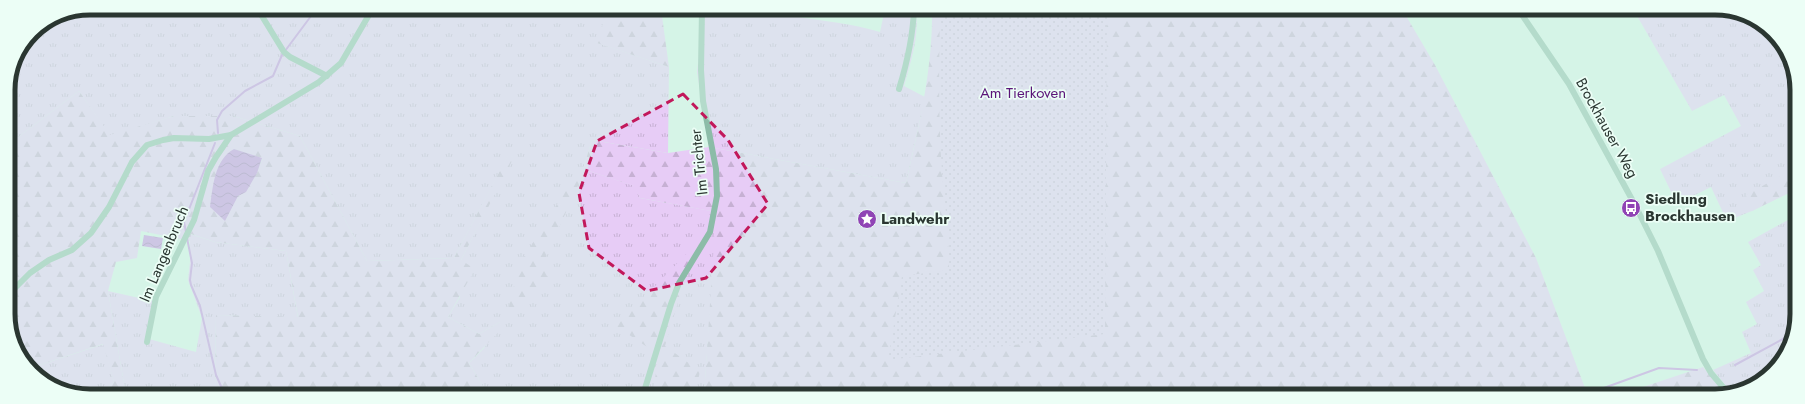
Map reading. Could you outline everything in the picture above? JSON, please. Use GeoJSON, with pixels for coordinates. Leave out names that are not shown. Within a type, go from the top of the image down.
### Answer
{"type":"FeatureCollection","features":[{"type":"Feature","properties":{"kind":"street"},"geometry":{"type":"LineString","coordinates":[[261,15],[284,52],[327,76]]}},
{"type":"Feature","properties":{"kind":"street","name":"Im Langenbruch"},"geometry":{"type":"LineString","coordinates":[[15,288],[30,273],[49,260],[72,250],[91,233],[109,207],[132,162],[147,145],[174,138],[209,139],[231,135],[327,76],[346,56],[368,15]]}},
{"type":"Feature","properties":{"kind":"street","name":"Im Trichter"},"geometry":{"type":"LineString","coordinates":[[645,389],[679,283],[710,232],[717,196],[716,169],[701,77],[702,15]]}},
{"type":"Feature","properties":{"kind":"street"},"geometry":{"type":"LineString","coordinates":[[899,89],[908,60],[914,15]]}},
{"type":"Feature","properties":{"kind":"street","name":"Brockhauser Weg"},"geometry":{"type":"LineString","coordinates":[[1522,15],[1569,84],[1658,251],[1703,359],[1725,389]]}},
{"type":"Feature","properties":{"kind":"street","name":"Im Langenbruch"},"geometry":{"type":"LineString","coordinates":[[147,342],[156,297],[194,220],[208,171],[231,135]]}},
{"type":"Feature","properties":{"kind":"highlighted area"},"geometry":{"type":"Polygon","coordinates":[[[683,94],[728,140],[768,204],[706,278],[647,291],[589,248],[579,193],[597,141],[683,94]]]}},
{"type":"Feature","properties":{"kind":"green space"},"geometry":{"type":"Polygon","coordinates":[[[608,15],[595,42],[669,67],[668,153],[592,140],[583,169],[635,186],[640,198],[717,212],[704,389],[484,389],[469,363],[484,348],[500,322],[479,334],[448,317],[460,297],[461,260],[513,157],[508,156],[454,258],[367,261],[300,136],[233,116],[174,116],[110,136],[79,91],[15,139],[15,85],[21,61],[30,44],[44,30],[52,25],[75,16],[608,15]]]}},
{"type":"Feature","properties":{"kind":"green space"},"geometry":{"type":"Polygon","coordinates":[[[608,15],[662,15],[669,67],[594,42],[608,15]]]}},
{"type":"Feature","properties":{"kind":"green space"},"geometry":{"type":"Polygon","coordinates":[[[704,15],[783,15],[839,23],[880,32],[884,15],[916,15],[916,38],[904,86],[925,97],[906,183],[709,147],[697,72],[704,15]]]}},
{"type":"Feature","properties":{"kind":"green space"},"geometry":{"type":"Polygon","coordinates":[[[932,15],[1406,15],[1435,65],[1536,258],[1585,389],[704,389],[716,212],[640,198],[634,186],[583,169],[592,140],[668,153],[709,147],[906,183],[928,75],[932,15]]]}},
{"type":"Feature","properties":{"kind":"green space","name":"Am Tierkoven"},"geometry":{"type":"Polygon","coordinates":[[[940,15],[1107,15],[1105,334],[888,360],[902,276],[949,270],[948,233],[942,173],[939,70],[940,15]]]}},
{"type":"Feature","properties":{"kind":"green space"},"geometry":{"type":"Polygon","coordinates":[[[1636,15],[1730,16],[1753,25],[1761,30],[1775,44],[1789,75],[1790,192],[1752,211],[1727,221],[1711,187],[1677,204],[1660,169],[1741,126],[1724,95],[1692,111],[1636,15]]]}},
{"type":"Feature","properties":{"kind":"green space"},"geometry":{"type":"Polygon","coordinates":[[[79,91],[110,135],[174,116],[233,116],[300,136],[367,261],[454,258],[508,155],[514,157],[461,260],[475,269],[448,317],[479,334],[500,322],[504,326],[469,363],[484,389],[215,389],[216,315],[298,317],[286,251],[215,242],[191,234],[190,241],[141,231],[137,258],[116,262],[108,291],[125,389],[105,389],[114,382],[103,344],[37,367],[30,360],[25,352],[16,329],[15,139],[79,91]],[[234,149],[219,164],[238,196],[247,189],[256,174],[262,159],[234,149]]]}},
{"type":"Feature","properties":{"kind":"green space"},"geometry":{"type":"Polygon","coordinates":[[[1790,171],[1790,192],[1752,211],[1746,195],[1790,171]]]}},
{"type":"Feature","properties":{"kind":"green space"},"geometry":{"type":"Polygon","coordinates":[[[573,179],[580,181],[545,259],[553,271],[507,315],[519,265],[573,179]]]}},
{"type":"Feature","properties":{"kind":"green space"},"geometry":{"type":"Polygon","coordinates":[[[1790,219],[1789,329],[1780,352],[1775,360],[1761,374],[1744,383],[1728,388],[1713,370],[1751,353],[1742,332],[1757,324],[1746,302],[1764,291],[1753,270],[1761,265],[1748,242],[1790,219]]]}},
{"type":"Feature","properties":{"kind":"green space"},"geometry":{"type":"Polygon","coordinates":[[[190,234],[215,242],[286,251],[298,318],[216,315],[215,389],[125,389],[108,291],[157,302],[149,339],[196,352],[202,318],[188,280],[190,262],[190,234]]]}},
{"type":"Feature","properties":{"kind":"green space"},"geometry":{"type":"Polygon","coordinates":[[[697,243],[700,245],[691,258],[665,346],[700,371],[696,389],[653,389],[659,355],[616,326],[697,243]]]}},
{"type":"Feature","properties":{"kind":"green space"},"geometry":{"type":"Polygon","coordinates":[[[104,344],[114,382],[105,389],[75,388],[44,374],[37,367],[104,344]]]}},
{"type":"Feature","properties":{"kind":"green space"},"geometry":{"type":"Polygon","coordinates":[[[1703,367],[1722,389],[1720,389],[1637,389],[1703,367]]]}},
{"type":"Feature","properties":{"kind":"water"},"geometry":{"type":"Polygon","coordinates":[[[234,149],[262,158],[257,173],[246,192],[238,196],[225,221],[210,207],[218,167],[227,154],[234,149]]]}},
{"type":"Feature","properties":{"kind":"water"},"geometry":{"type":"Polygon","coordinates":[[[144,235],[163,238],[161,249],[142,246],[144,235]]]}},
{"type":"Feature","properties":{"kind":"waterway"},"geometry":{"type":"LineString","coordinates":[[218,133],[217,120],[222,111],[245,91],[273,76],[282,55],[312,15]]}},
{"type":"Feature","properties":{"kind":"waterway"},"geometry":{"type":"LineString","coordinates":[[186,232],[184,222],[215,143]]}},
{"type":"Feature","properties":{"kind":"waterway"},"geometry":{"type":"LineString","coordinates":[[187,238],[192,263],[190,280],[191,285],[200,306],[216,375],[222,389]]}},
{"type":"Feature","properties":{"kind":"waterway"},"geometry":{"type":"LineString","coordinates":[[1735,365],[1786,337]]}},
{"type":"Feature","properties":{"kind":"waterway"},"geometry":{"type":"LineString","coordinates":[[1601,389],[1659,368],[1697,370]]}},
{"type":"Feature","properties":{"kind":"place","name":"Siedlung Brockhausen"},"geometry":{"type":"Point","coordinates":[1631,208]}},
{"type":"Feature","properties":{"kind":"place","name":"Landwehr"},"geometry":{"type":"Point","coordinates":[867,219]}}]}
